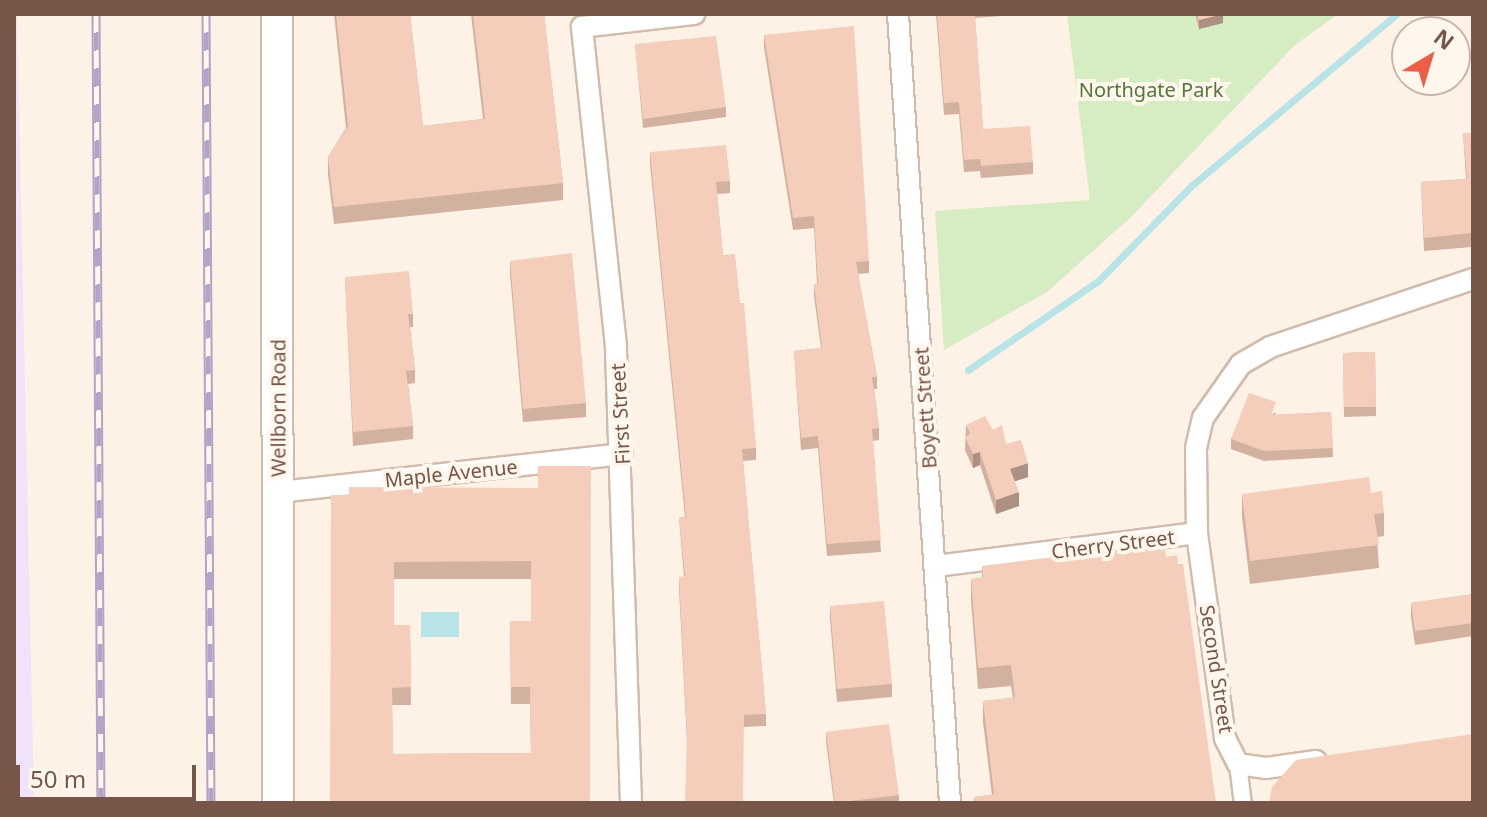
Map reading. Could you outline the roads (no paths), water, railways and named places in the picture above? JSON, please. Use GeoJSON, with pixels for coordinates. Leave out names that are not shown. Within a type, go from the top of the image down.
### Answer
{"type":"FeatureCollection","features":[{"type":"Feature","properties":{"kind":"main road","name":"Wellborn Road"},"geometry":{"type":"LineString","coordinates":[[277,14],[278,803]]}},
{"type":"Feature","properties":{"kind":"street","name":"First Street"},"geometry":{"type":"LineString","coordinates":[[631,803],[622,454],[616,346],[582,27],[694,14]]}},
{"type":"Feature","properties":{"kind":"street","name":"Boyett Street"},"geometry":{"type":"LineString","coordinates":[[898,14],[950,803]]}},
{"type":"Feature","properties":{"kind":"street","name":"Cherry Street"},"geometry":{"type":"LineString","coordinates":[[936,566],[1197,533],[1196,448],[1203,418],[1241,364],[1270,347],[1473,279]]}},
{"type":"Feature","properties":{"kind":"street","name":"Maple Avenue"},"geometry":{"type":"LineString","coordinates":[[279,492],[622,454]]}},
{"type":"Feature","properties":{"kind":"street","name":"Second Street"},"geometry":{"type":"LineString","coordinates":[[1197,533],[1225,738],[1238,764],[1243,803]]}},
{"type":"Feature","properties":{"kind":"street"},"geometry":{"type":"LineString","coordinates":[[1238,764],[1266,768],[1342,758]]}},
{"type":"Feature","properties":{"kind":"water"},"geometry":{"type":"Polygon","coordinates":[[[421,612],[459,612],[459,637],[421,637],[421,612]]]}},
{"type":"Feature","properties":{"kind":"waterway"},"geometry":{"type":"LineString","coordinates":[[968,370],[1098,281],[1191,186],[1397,14]]}},
{"type":"Feature","properties":{"kind":"railway"},"geometry":{"type":"LineString","coordinates":[[96,14],[101,803]]}},
{"type":"Feature","properties":{"kind":"railway"},"geometry":{"type":"LineString","coordinates":[[206,14],[211,803]]}},
{"type":"Feature","properties":{"kind":"park label","name":"Northgate Park"},"geometry":{"type":"Point","coordinates":[1151,89]}}]}
